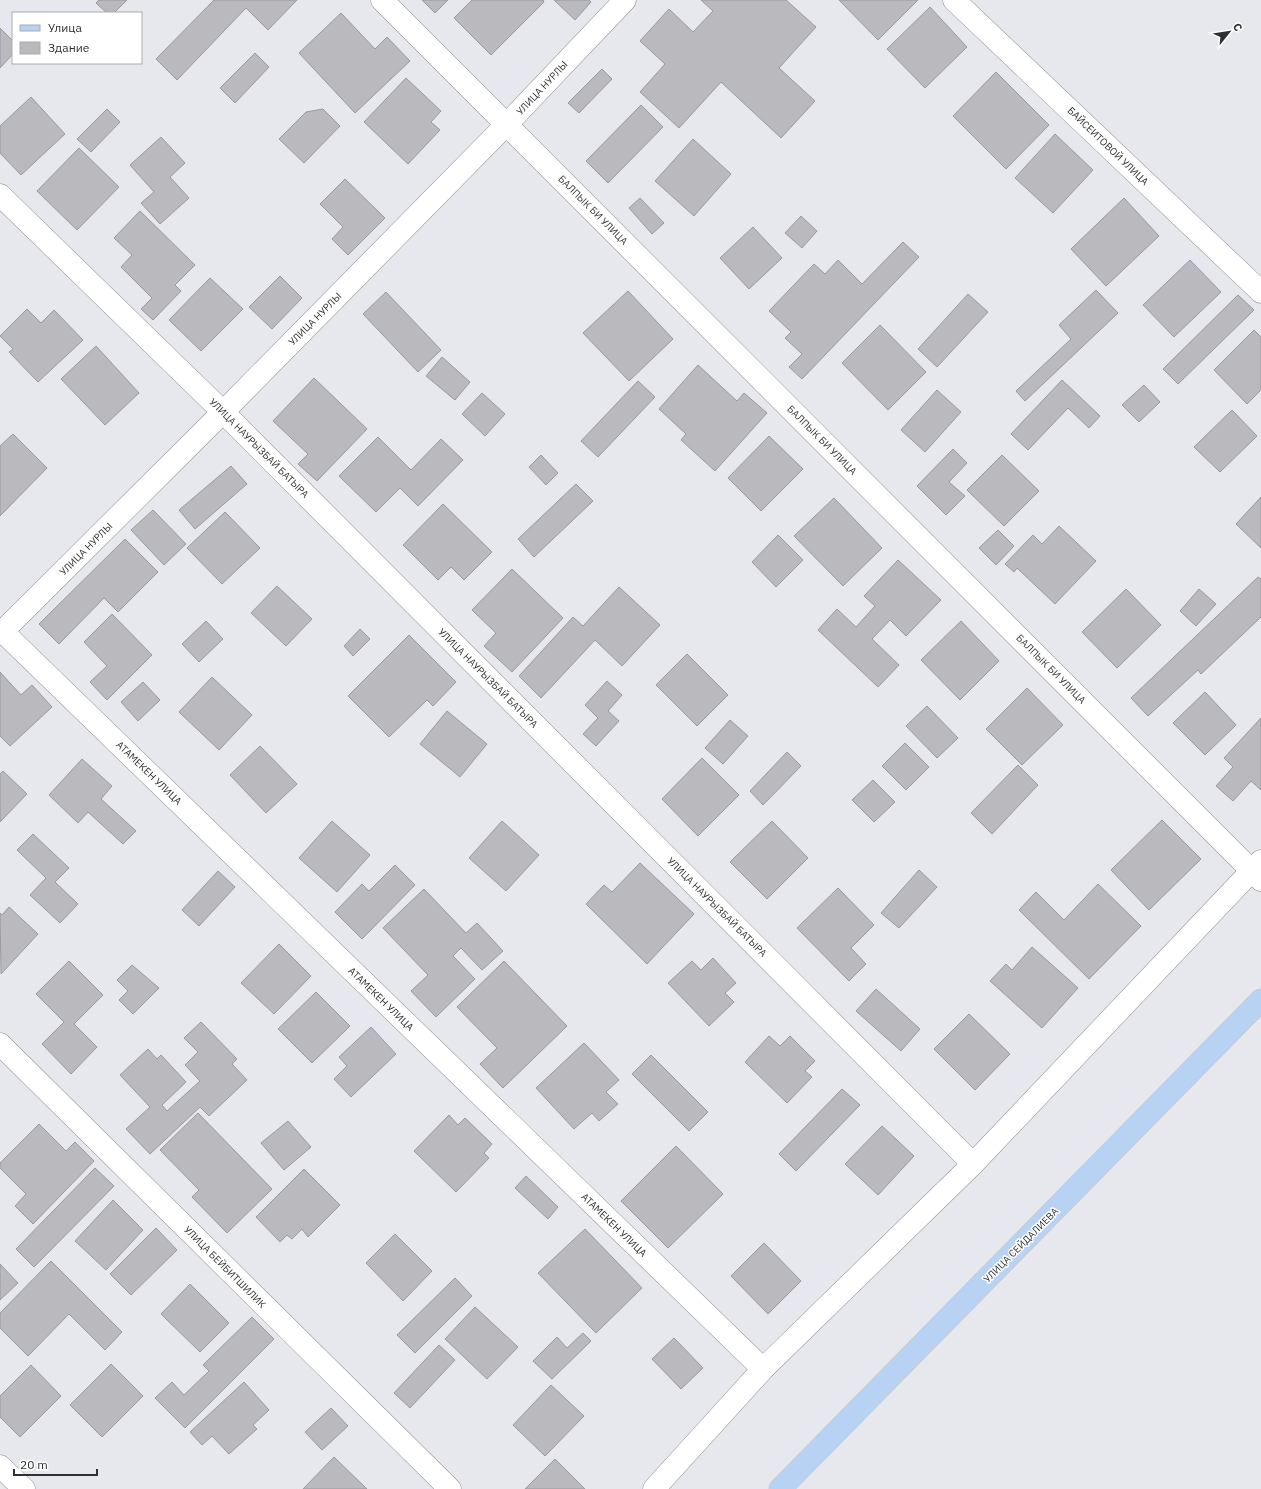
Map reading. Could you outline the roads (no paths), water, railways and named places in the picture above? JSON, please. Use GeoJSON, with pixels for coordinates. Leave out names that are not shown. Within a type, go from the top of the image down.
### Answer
{"type":"FeatureCollection","features":[{"type":"Feature","properties":{"kind":"main road","name":"УЛИЦА СЕЙДАЛИЕВА"},"geometry":{"type":"LineString","coordinates":[[780,1489],[1261,1000]]}},
{"type":"Feature","properties":{"kind":"street","name":"БАЛПЫК БИ УЛИЦА"},"geometry":{"type":"LineString","coordinates":[[382,0],[1258,870]]}},
{"type":"Feature","properties":{"kind":"street","name":"УЛИЦА НУРЛЫ"},"geometry":{"type":"LineString","coordinates":[[1,632],[224,412],[507,124],[625,0]]}},
{"type":"Feature","properties":{"kind":"street","name":"БАЙСЕИТОВОЙ УЛИЦА"},"geometry":{"type":"LineString","coordinates":[[954,0],[1261,292]]}},
{"type":"Feature","properties":{"kind":"street","name":"УЛИЦА НАУРЫЗБАЙ БАТЫРА"},"geometry":{"type":"LineString","coordinates":[[0,195],[224,412],[973,1164]]}},
{"type":"Feature","properties":{"kind":"street","name":"АТАМЕКЕН УЛИЦА"},"geometry":{"type":"LineString","coordinates":[[1,632],[763,1369]]}},
{"type":"Feature","properties":{"kind":"street"},"geometry":{"type":"LineString","coordinates":[[654,1489],[763,1369],[973,1164],[1258,870]]}},
{"type":"Feature","properties":{"kind":"street","name":"УЛИЦА БЕЙБИТШИЛИК"},"geometry":{"type":"LineString","coordinates":[[0,1044],[450,1489]]}},
{"type":"Feature","properties":{"kind":"street"},"geometry":{"type":"LineString","coordinates":[[0,1466],[24,1489]]}}]}
